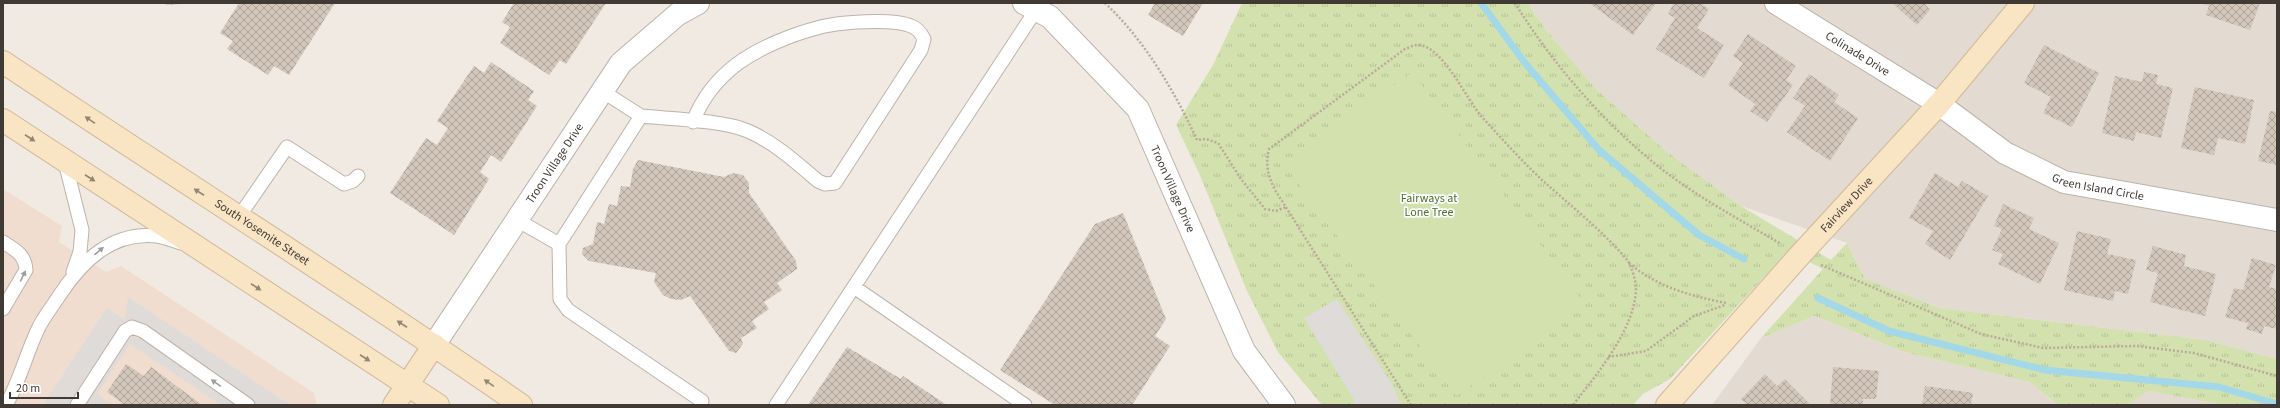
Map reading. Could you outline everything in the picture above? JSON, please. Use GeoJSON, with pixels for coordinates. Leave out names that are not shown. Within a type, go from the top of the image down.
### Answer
{"type":"FeatureCollection","features":[{"type":"Feature","properties":{"kind":"main road","name":"Fairview Drive"},"geometry":{"type":"LineString","coordinates":[[1667,405],[1800,255],[1939,104],[2023,3]]}},
{"type":"Feature","properties":{"kind":"main road","name":"South Yosemite Street"},"geometry":{"type":"LineString","coordinates":[[3,62],[238,218],[434,345],[521,405]]}},
{"type":"Feature","properties":{"kind":"main road"},"geometry":{"type":"LineString","coordinates":[[3,120],[438,405]]}},
{"type":"Feature","properties":{"kind":"main road"},"geometry":{"type":"LineString","coordinates":[[394,405],[434,345]]}},
{"type":"Feature","properties":{"kind":"street","name":"Troon Village Drive"},"geometry":{"type":"LineString","coordinates":[[434,345],[621,63],[678,14],[698,3]]}},
{"type":"Feature","properties":{"kind":"street","name":"Colinade Drive"},"geometry":{"type":"LineString","coordinates":[[1780,4],[1939,104]]}},
{"type":"Feature","properties":{"kind":"street","name":"Troon Village Drive"},"geometry":{"type":"LineString","coordinates":[[1042,8],[1138,109],[1244,351],[1284,405]]}},
{"type":"Feature","properties":{"kind":"street","name":"Green Island Circle"},"geometry":{"type":"LineString","coordinates":[[1939,104],[2005,153],[2064,182],[2277,220]]}},
{"type":"Feature","properties":{"kind":"lane"},"geometry":{"type":"LineString","coordinates":[[776,405],[1042,8]]}},
{"type":"Feature","properties":{"kind":"lane"},"geometry":{"type":"LineString","coordinates":[[602,91],[641,116],[693,122],[727,125],[748,131],[778,149],[818,181],[825,184],[835,183],[921,50],[924,39],[921,32],[913,26],[900,23],[853,23],[811,30],[776,42],[737,64],[714,84],[701,101],[693,122]]}},
{"type":"Feature","properties":{"kind":"lane"},"geometry":{"type":"LineString","coordinates":[[641,116],[559,244],[560,299],[568,310],[702,401]]}},
{"type":"Feature","properties":{"kind":"lane"},"geometry":{"type":"LineString","coordinates":[[238,218],[287,147],[344,184],[353,181],[358,176]]}},
{"type":"Feature","properties":{"kind":"lane"},"geometry":{"type":"LineString","coordinates":[[58,156],[66,166],[82,230],[80,252],[71,278]]}},
{"type":"Feature","properties":{"kind":"lane"},"geometry":{"type":"LineString","coordinates":[[517,220],[559,244]]}},
{"type":"Feature","properties":{"kind":"lane"},"geometry":{"type":"LineString","coordinates":[[6,405],[12,394],[38,329],[71,278],[102,247],[126,238],[156,236],[195,246]]}},
{"type":"Feature","properties":{"kind":"lane"},"geometry":{"type":"LineString","coordinates":[[3,242],[21,253],[26,263],[26,270],[3,309]]}},
{"type":"Feature","properties":{"kind":"lane"},"geometry":{"type":"LineString","coordinates":[[854,287],[1025,405]]}},
{"type":"Feature","properties":{"kind":"lane"},"geometry":{"type":"LineString","coordinates":[[77,405],[124,331],[132,327],[142,331],[248,405]]}},
{"type":"Feature","properties":{"kind":"path"},"geometry":{"type":"LineString","coordinates":[[1105,3],[1127,24],[1144,46],[1177,100],[1197,140],[1206,140],[1218,143],[1241,179],[1265,209],[1276,212],[1286,207]]}},
{"type":"Feature","properties":{"kind":"path"},"geometry":{"type":"LineString","coordinates":[[1515,3],[1530,29],[1608,123],[1685,186],[1800,255],[1981,334],[2043,348],[2136,346],[2194,353],[2277,376]]}},
{"type":"Feature","properties":{"kind":"path"},"geometry":{"type":"LineString","coordinates":[[1411,405],[1286,207],[1268,176],[1266,161],[1269,149],[1405,49],[1416,45],[1430,48],[1442,60],[1472,105],[1491,127],[1540,178],[1642,274],[1665,286],[1699,298],[1728,304],[1694,316],[1646,351],[1608,357]]}},
{"type":"Feature","properties":{"kind":"path"},"geometry":{"type":"LineString","coordinates":[[1573,405],[1608,357],[1624,331],[1632,311],[1636,286],[1629,262]]}},
{"type":"Feature","properties":{"kind":"shaded area"},"geometry":{"type":"Polygon","coordinates":[[[1528,3],[2277,3],[2277,359],[2206,340],[1939,308],[1866,281],[1847,243],[1741,206],[1667,152],[1596,89],[1546,30],[1528,3]]]}},
{"type":"Feature","properties":{"kind":"shaded area"},"geometry":{"type":"Polygon","coordinates":[[[3,189],[62,226],[59,242],[106,272],[121,266],[314,393],[317,405],[3,405],[3,189]]]}},
{"type":"Feature","properties":{"kind":"shaded area"},"geometry":{"type":"Polygon","coordinates":[[[128,297],[290,405],[221,405],[130,344],[97,394],[113,405],[43,405],[107,308],[125,320],[128,297]]]}},
{"type":"Feature","properties":{"kind":"shaded area"},"geometry":{"type":"Polygon","coordinates":[[[1337,299],[1393,386],[1401,405],[1354,405],[1353,398],[1304,318],[1337,299]]]}},
{"type":"Feature","properties":{"kind":"shaded area"},"geometry":{"type":"Polygon","coordinates":[[[1815,316],[1904,352],[2030,382],[2058,405],[1712,405],[1761,338],[1815,316]]]}},
{"type":"Feature","properties":{"kind":"shaded area"},"geometry":{"type":"Polygon","coordinates":[[[2149,391],[2224,405],[2127,405],[2149,391]]]}},
{"type":"Feature","properties":{"kind":"green space","name":"Fairways at Lone Tree"},"geometry":{"type":"Polygon","coordinates":[[[1242,3],[1528,3],[1546,30],[1596,89],[1667,152],[1741,206],[1831,260],[1847,243],[1865,279],[1939,308],[2206,340],[2277,359],[2277,405],[2224,405],[2149,391],[2127,405],[2058,405],[2030,382],[1904,352],[1815,316],[1761,338],[1823,269],[1788,251],[1670,379],[1643,394],[1633,405],[1322,405],[1278,352],[1247,291],[1199,173],[1176,125],[1213,65],[1242,3]]]}},
{"type":"Feature","properties":{"kind":"green space"},"geometry":{"type":"Polygon","coordinates":[[[1412,72],[1583,302],[1457,396],[1286,167],[1412,72]]]}},
{"type":"Feature","properties":{"kind":"building"},"geometry":{"type":"Polygon","coordinates":[[[166,3],[180,3],[181,4],[166,5],[166,3]]]}},
{"type":"Feature","properties":{"kind":"building"},"geometry":{"type":"Polygon","coordinates":[[[239,3],[335,3],[289,75],[274,66],[268,75],[227,49],[233,41],[220,33],[239,3]]]}},
{"type":"Feature","properties":{"kind":"building"},"geometry":{"type":"Polygon","coordinates":[[[514,3],[606,3],[566,64],[560,60],[549,75],[500,43],[510,27],[502,22],[514,3]]]}},
{"type":"Feature","properties":{"kind":"building"},"geometry":{"type":"Polygon","coordinates":[[[1155,3],[1203,3],[1183,36],[1148,15],[1155,3]]]}},
{"type":"Feature","properties":{"kind":"building"},"geometry":{"type":"Polygon","coordinates":[[[1589,3],[1656,3],[1633,35],[1589,3]]]}},
{"type":"Feature","properties":{"kind":"building"},"geometry":{"type":"Polygon","coordinates":[[[1674,3],[1700,3],[1709,9],[1697,28],[1724,45],[1704,78],[1656,49],[1675,18],[1668,14],[1674,3]]]}},
{"type":"Feature","properties":{"kind":"building"},"geometry":{"type":"Polygon","coordinates":[[[1892,3],[1924,3],[1930,10],[1917,25],[1892,3]]]}},
{"type":"Feature","properties":{"kind":"building"},"geometry":{"type":"Polygon","coordinates":[[[2201,3],[2260,3],[2250,30],[2206,15],[2209,6],[2201,3]]]}},
{"type":"Feature","properties":{"kind":"building"},"geometry":{"type":"Polygon","coordinates":[[[1748,34],[1796,66],[1786,80],[1793,85],[1767,122],[1750,111],[1755,104],[1728,85],[1743,63],[1733,56],[1748,34]]]}},
{"type":"Feature","properties":{"kind":"building"},"geometry":{"type":"Polygon","coordinates":[[[2044,45],[2099,73],[2072,127],[2043,113],[2051,97],[2024,83],[2044,45]]]}},
{"type":"Feature","properties":{"kind":"building"},"geometry":{"type":"Polygon","coordinates":[[[491,62],[534,91],[528,100],[537,106],[501,162],[491,155],[480,172],[489,179],[454,235],[390,193],[426,138],[437,145],[448,128],[437,121],[474,66],[484,73],[491,62]]]}},
{"type":"Feature","properties":{"kind":"building"},"geometry":{"type":"Polygon","coordinates":[[[2144,72],[2158,75],[2156,84],[2173,88],[2161,138],[2136,132],[2134,141],[2102,133],[2115,76],[2142,82],[2144,72]]]}},
{"type":"Feature","properties":{"kind":"building"},"geometry":{"type":"Polygon","coordinates":[[[1809,74],[1839,95],[1834,102],[1858,118],[1830,161],[1787,132],[1805,106],[1793,98],[1809,74]]]}},
{"type":"Feature","properties":{"kind":"building"},"geometry":{"type":"Polygon","coordinates":[[[2195,87],[2254,100],[2245,144],[2218,138],[2214,155],[2181,148],[2195,87]]]}},
{"type":"Feature","properties":{"kind":"building"},"geometry":{"type":"Polygon","coordinates":[[[2270,111],[2277,112],[2277,165],[2258,161],[2270,111]]]}},
{"type":"Feature","properties":{"kind":"building"},"geometry":{"type":"Polygon","coordinates":[[[638,160],[724,177],[733,173],[743,175],[749,183],[749,193],[796,261],[797,269],[777,283],[782,290],[764,302],[769,309],[752,321],[757,328],[741,338],[743,344],[736,353],[729,351],[690,296],[681,300],[671,299],[663,295],[654,282],[656,273],[589,261],[582,254],[583,248],[593,244],[597,222],[604,224],[609,204],[617,206],[621,186],[630,187],[633,169],[638,160]]]}},
{"type":"Feature","properties":{"kind":"building"},"geometry":{"type":"Polygon","coordinates":[[[1935,173],[1958,187],[1962,181],[1988,196],[1950,260],[1925,244],[1933,231],[1909,218],[1935,173]]]}},
{"type":"Feature","properties":{"kind":"building"},"geometry":{"type":"Polygon","coordinates":[[[2003,204],[2034,218],[2029,229],[2059,243],[2040,284],[1998,264],[2003,254],[1992,250],[2002,229],[1994,226],[2003,204]]]}},
{"type":"Feature","properties":{"kind":"building"},"geometry":{"type":"Polygon","coordinates":[[[1123,213],[1166,319],[1155,336],[1170,346],[1132,405],[1055,405],[1000,370],[1095,224],[1123,213]]]}},
{"type":"Feature","properties":{"kind":"building"},"geometry":{"type":"Polygon","coordinates":[[[2077,231],[2111,239],[2107,254],[2136,260],[2128,294],[2115,291],[2113,301],[2064,290],[2077,231]]]}},
{"type":"Feature","properties":{"kind":"building"},"geometry":{"type":"Polygon","coordinates":[[[2153,246],[2186,255],[2184,266],[2216,274],[2205,316],[2150,302],[2158,273],[2146,270],[2153,246]]]}},
{"type":"Feature","properties":{"kind":"building"},"geometry":{"type":"Polygon","coordinates":[[[2252,258],[2276,265],[2269,287],[2277,289],[2277,329],[2264,326],[2262,334],[2246,329],[2248,323],[2225,317],[2234,288],[2243,290],[2252,258]]]}},
{"type":"Feature","properties":{"kind":"building"},"geometry":{"type":"Polygon","coordinates":[[[847,347],[901,379],[903,376],[947,405],[808,405],[847,347]]]}},
{"type":"Feature","properties":{"kind":"building"},"geometry":{"type":"Polygon","coordinates":[[[126,364],[144,376],[151,367],[202,405],[125,405],[107,392],[126,364]]]}},
{"type":"Feature","properties":{"kind":"building"},"geometry":{"type":"Polygon","coordinates":[[[1833,367],[1879,371],[1876,399],[1863,399],[1863,405],[1830,405],[1833,367]]]}},
{"type":"Feature","properties":{"kind":"building"},"geometry":{"type":"Polygon","coordinates":[[[1765,374],[1777,386],[1785,379],[1811,405],[1748,405],[1741,399],[1765,374]]]}},
{"type":"Feature","properties":{"kind":"building"},"geometry":{"type":"Polygon","coordinates":[[[1925,386],[1973,393],[1971,405],[1922,405],[1925,386]]]}},
{"type":"Feature","properties":{"kind":"waterway"},"geometry":{"type":"LineString","coordinates":[[1481,3],[1525,63],[1599,150],[1699,235],[1744,259]]}},
{"type":"Feature","properties":{"kind":"waterway"},"geometry":{"type":"LineString","coordinates":[[1818,298],[1889,331],[2045,370],[2219,387],[2277,404]]}}]}
